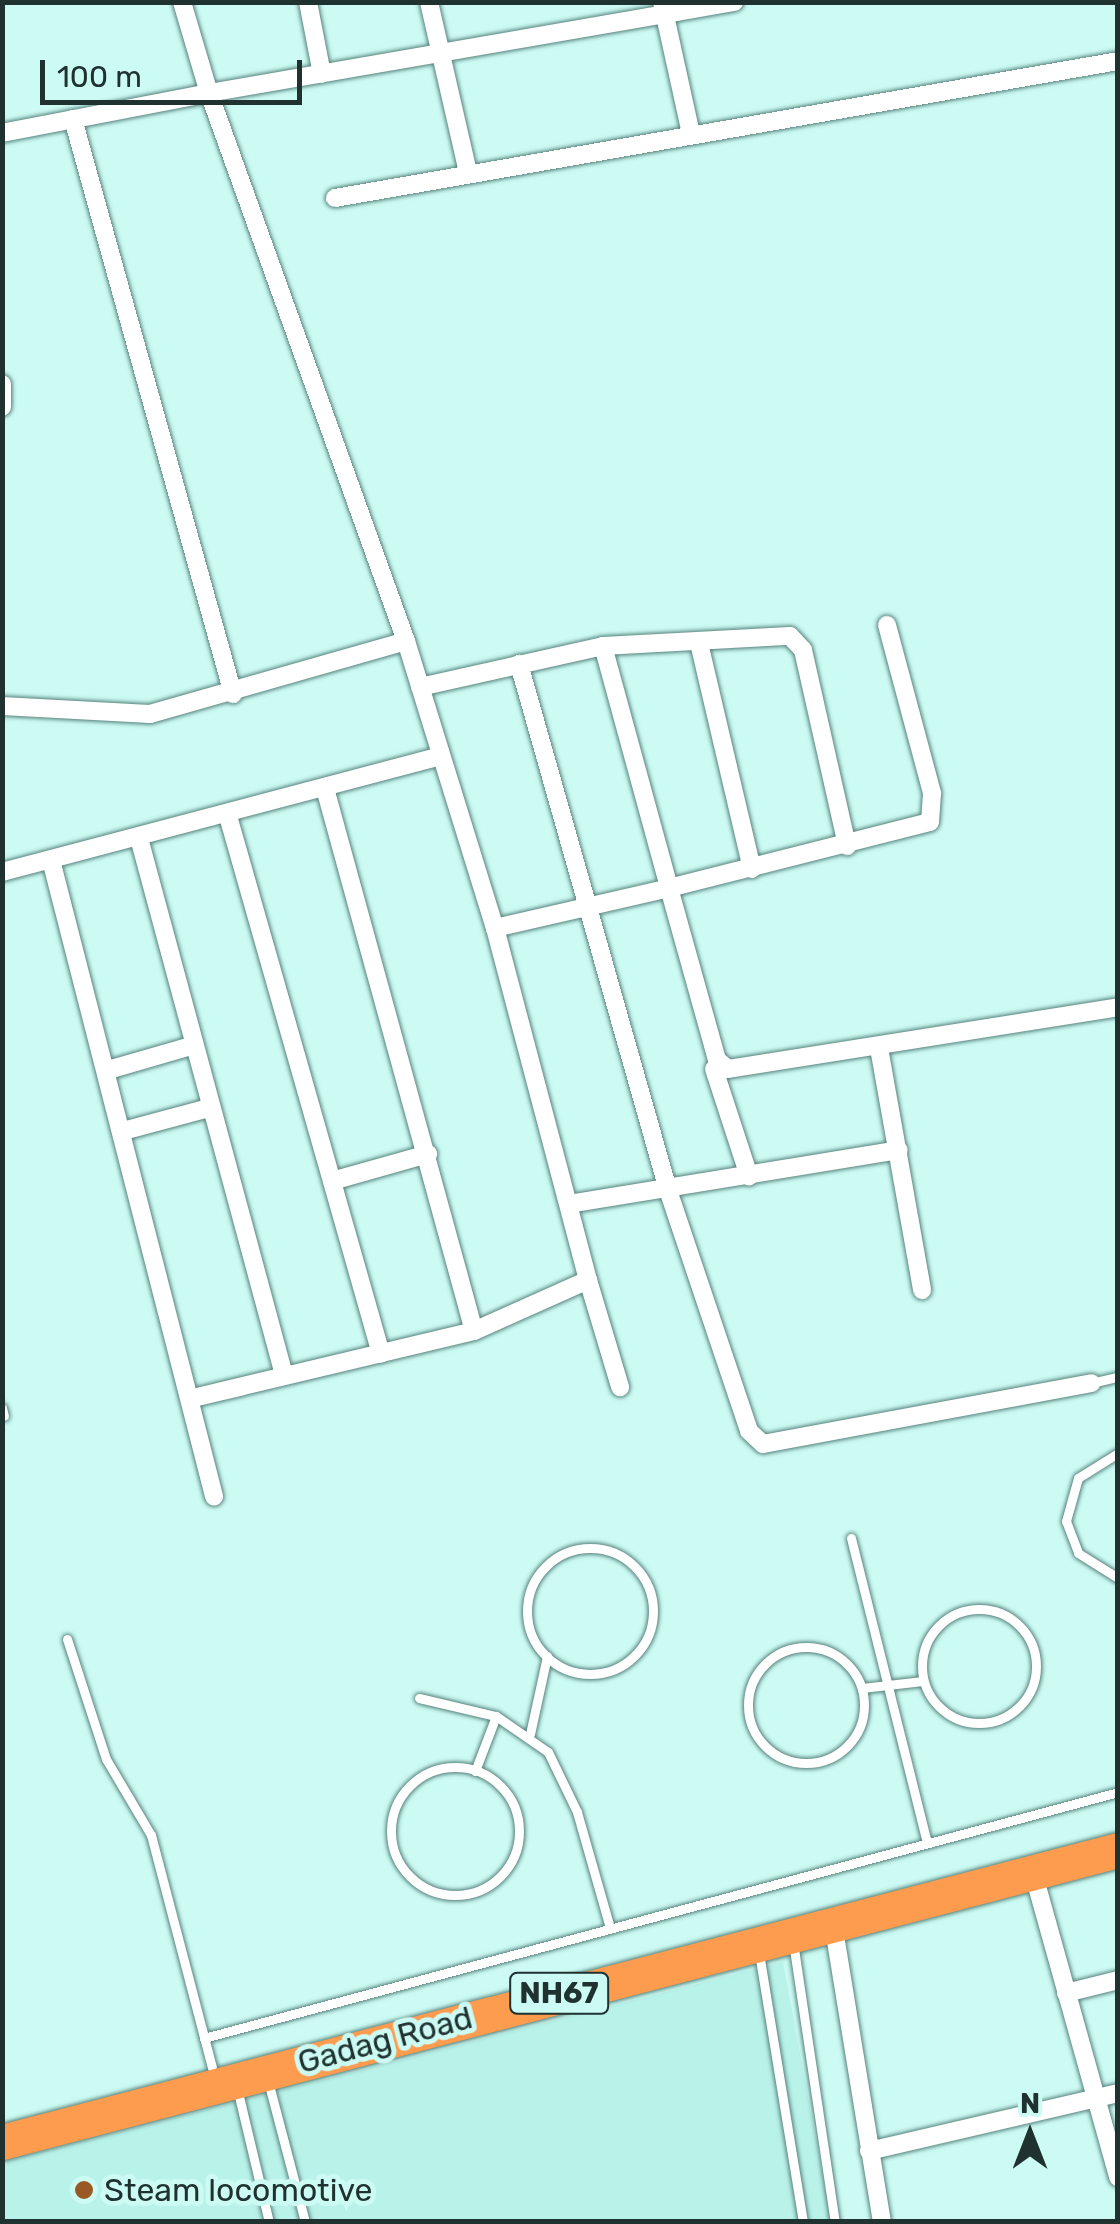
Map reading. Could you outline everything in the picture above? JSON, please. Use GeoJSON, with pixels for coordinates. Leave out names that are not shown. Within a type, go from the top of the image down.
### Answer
{"type":"FeatureCollection","features":[{"type":"Feature","properties":{"kind":"highway","name":"Gadag Road"},"geometry":{"type":"LineString","coordinates":[[2,2123],[772,1927],[1118,1831]]}},
{"type":"Feature","properties":{"kind":"highway","name":"Gadag Road"},"geometry":{"type":"LineString","coordinates":[[772,1927],[833,1923],[1118,1850]]}},
{"type":"Feature","properties":{"kind":"highway","name":"Gadag Road"},"geometry":{"type":"LineString","coordinates":[[2,2142],[235,2062]]}},
{"type":"Feature","properties":{"kind":"street"},"geometry":{"type":"LineString","coordinates":[[182,2],[209,93],[406,641],[495,928],[620,1388]]}},
{"type":"Feature","properties":{"kind":"street"},"geometry":{"type":"LineString","coordinates":[[308,2],[322,74]]}},
{"type":"Feature","properties":{"kind":"street"},"geometry":{"type":"LineString","coordinates":[[429,2],[468,172]]}},
{"type":"Feature","properties":{"kind":"street"},"geometry":{"type":"LineString","coordinates":[[2,133],[663,8],[734,2]]}},
{"type":"Feature","properties":{"kind":"street"},"geometry":{"type":"LineString","coordinates":[[663,8],[691,134]]}},
{"type":"Feature","properties":{"kind":"street"},"geometry":{"type":"LineString","coordinates":[[335,198],[1118,61]]}},
{"type":"Feature","properties":{"kind":"street"},"geometry":{"type":"LineString","coordinates":[[73,119],[233,694]]}},
{"type":"Feature","properties":{"kind":"street"},"geometry":{"type":"LineString","coordinates":[[2,384],[2,407]]}},
{"type":"Feature","properties":{"kind":"street"},"geometry":{"type":"LineString","coordinates":[[495,928],[917,829],[934,811],[887,625]]}},
{"type":"Feature","properties":{"kind":"street"},"geometry":{"type":"LineString","coordinates":[[420,687],[603,646],[798,640],[847,846]]}},
{"type":"Feature","properties":{"kind":"street"},"geometry":{"type":"LineString","coordinates":[[2,706],[150,714],[233,694],[406,641]]}},
{"type":"Feature","properties":{"kind":"street"},"geometry":{"type":"LineString","coordinates":[[698,642],[752,869]]}},
{"type":"Feature","properties":{"kind":"street"},"geometry":{"type":"LineString","coordinates":[[603,646],[718,1060],[728,1069],[1118,1008]]}},
{"type":"Feature","properties":{"kind":"street"},"geometry":{"type":"LineString","coordinates":[[519,664],[668,1190],[749,1431],[763,1444],[1092,1383]]}},
{"type":"Feature","properties":{"kind":"street"},"geometry":{"type":"LineString","coordinates":[[2,872],[326,792],[441,756]]}},
{"type":"Feature","properties":{"kind":"street"},"geometry":{"type":"LineString","coordinates":[[326,792],[474,1332]]}},
{"type":"Feature","properties":{"kind":"street"},"geometry":{"type":"LineString","coordinates":[[228,816],[381,1354]]}},
{"type":"Feature","properties":{"kind":"street"},"geometry":{"type":"LineString","coordinates":[[139,838],[205,1109],[284,1375]]}},
{"type":"Feature","properties":{"kind":"street"},"geometry":{"type":"LineString","coordinates":[[51,860],[193,1398],[214,1496]]}},
{"type":"Feature","properties":{"kind":"street"},"geometry":{"type":"LineString","coordinates":[[108,1070],[191,1046]]}},
{"type":"Feature","properties":{"kind":"street"},"geometry":{"type":"LineString","coordinates":[[880,1048],[922,1290]]}},
{"type":"Feature","properties":{"kind":"street"},"geometry":{"type":"LineString","coordinates":[[714,1069],[749,1176]]}},
{"type":"Feature","properties":{"kind":"street"},"geometry":{"type":"LineString","coordinates":[[123,1131],[205,1109]]}},
{"type":"Feature","properties":{"kind":"street"},"geometry":{"type":"LineString","coordinates":[[569,1204],[899,1150]]}},
{"type":"Feature","properties":{"kind":"street"},"geometry":{"type":"LineString","coordinates":[[332,1181],[428,1154]]}},
{"type":"Feature","properties":{"kind":"street"},"geometry":{"type":"LineString","coordinates":[[193,1398],[474,1332],[588,1280]]}},
{"type":"Feature","properties":{"kind":"street"},"geometry":{"type":"LineString","coordinates":[[1034,1872],[1118,2177]]}},
{"type":"Feature","properties":{"kind":"street"},"geometry":{"type":"LineString","coordinates":[[833,1923],[882,2222]]}},
{"type":"Feature","properties":{"kind":"street"},"geometry":{"type":"LineString","coordinates":[[1066,1993],[1118,1980]]}},
{"type":"Feature","properties":{"kind":"street"},"geometry":{"type":"LineString","coordinates":[[869,2151],[1118,2094]]}},
{"type":"Feature","properties":{"kind":"lane"},"geometry":{"type":"LineString","coordinates":[[1092,1383],[1118,1377]]}},
{"type":"Feature","properties":{"kind":"lane"},"geometry":{"type":"LineString","coordinates":[[1118,1452],[1078,1478],[1066,1520],[1078,1553],[1118,1578]]}},
{"type":"Feature","properties":{"kind":"lane"},"geometry":{"type":"LineString","coordinates":[[851,1538],[892,1690],[927,1843]]}},
{"type":"Feature","properties":{"kind":"lane"},"geometry":{"type":"LineString","coordinates":[[530,1734],[547,1656],[526,1616],[538,1574],[581,1548],[624,1558],[646,1583],[653,1612],[630,1660],[588,1674],[547,1656]]}},
{"type":"Feature","properties":{"kind":"lane"},"geometry":{"type":"LineString","coordinates":[[971,1608],[1010,1617],[1034,1649],[1033,1687],[998,1720],[958,1720],[923,1681],[931,1632],[971,1608]]}},
{"type":"Feature","properties":{"kind":"lane"},"geometry":{"type":"LineString","coordinates":[[67,1639],[106,1759],[151,1835],[235,2062],[305,2222]]}},
{"type":"Feature","properties":{"kind":"lane"},"geometry":{"type":"LineString","coordinates":[[862,1688],[860,1726],[826,1759],[786,1759],[750,1720],[759,1671],[798,1647],[838,1656],[862,1688],[892,1690],[923,1681]]}},
{"type":"Feature","properties":{"kind":"lane"},"geometry":{"type":"LineString","coordinates":[[419,1698],[496,1716],[530,1734],[577,1812],[610,1928]]}},
{"type":"Feature","properties":{"kind":"lane"},"geometry":{"type":"LineString","coordinates":[[475,1771],[496,1716]]}},
{"type":"Feature","properties":{"kind":"lane"},"geometry":{"type":"LineString","coordinates":[[475,1771],[507,1792],[517,1812],[516,1854],[476,1892],[432,1891],[402,1868],[392,1813],[425,1773],[475,1771]]}},
{"type":"Feature","properties":{"kind":"lane"},"geometry":{"type":"LineString","coordinates":[[235,2062],[610,1928],[1118,1792]]}},
{"type":"Feature","properties":{"kind":"lane"},"geometry":{"type":"LineString","coordinates":[[772,1927],[803,2222]]}},
{"type":"Feature","properties":{"kind":"lane"},"geometry":{"type":"LineString","coordinates":[[772,1927],[835,2222]]}},
{"type":"Feature","properties":{"kind":"lane"},"geometry":{"type":"LineString","coordinates":[[235,2062],[269,2222]]}},
{"type":"Feature","properties":{"kind":"shaded area"},"geometry":{"type":"Polygon","coordinates":[[[783,1962],[831,2221],[3,2222],[3,2162],[783,1962]]]}},
{"type":"Feature","properties":{"kind":"place","name":"Steam locomotive"},"geometry":{"type":"Point","coordinates":[84,2190]}}]}
